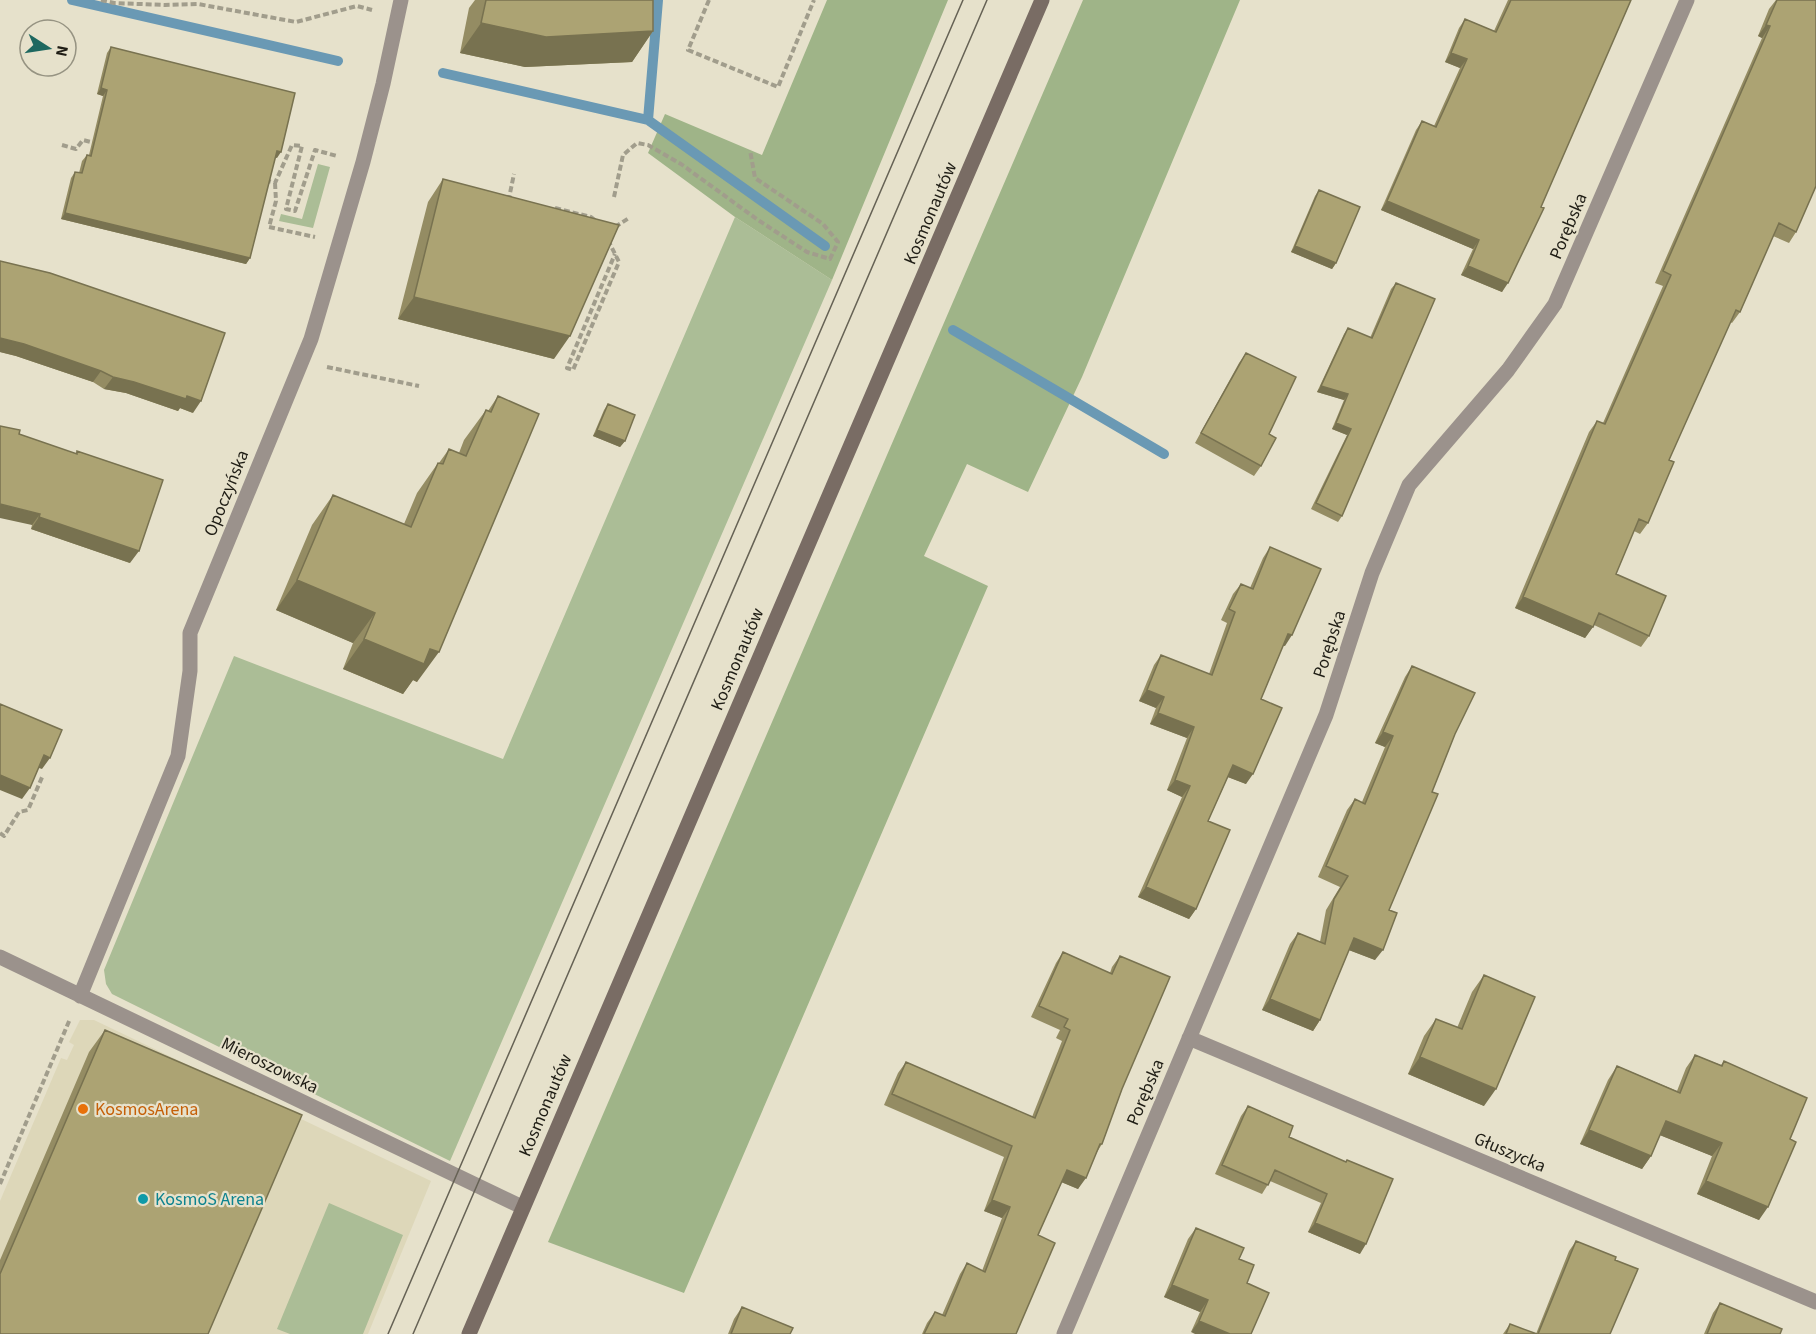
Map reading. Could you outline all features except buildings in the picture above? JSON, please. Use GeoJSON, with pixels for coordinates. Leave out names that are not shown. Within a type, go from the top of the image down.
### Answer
{"type":"FeatureCollection","features":[{"type":"Feature","properties":{"kind":"main road","name":"Kosmonautów"},"geometry":{"type":"LineString","coordinates":[[470,1334],[522,1208],[1042,0]]}},
{"type":"Feature","properties":{"kind":"street","name":"Opoczyńska"},"geometry":{"type":"LineString","coordinates":[[80,996],[178,756],[190,671],[190,633],[311,339],[363,162],[401,0]]}},
{"type":"Feature","properties":{"kind":"street","name":"Porębska"},"geometry":{"type":"LineString","coordinates":[[1064,1334],[1326,715],[1372,573],[1409,485],[1508,370],[1555,304],[1687,0]]}},
{"type":"Feature","properties":{"kind":"street","name":"Mieroszowska"},"geometry":{"type":"LineString","coordinates":[[0,957],[522,1208]]}},
{"type":"Feature","properties":{"kind":"street","name":"Głuszycka"},"geometry":{"type":"LineString","coordinates":[[1189,1038],[1816,1302]]}},
{"type":"Feature","properties":{"kind":"path"},"geometry":{"type":"LineString","coordinates":[[101,0],[114,3],[198,4],[296,22],[357,6],[374,10]]}},
{"type":"Feature","properties":{"kind":"path"},"geometry":{"type":"LineString","coordinates":[[709,0],[688,50],[777,87],[814,0]]}},
{"type":"Feature","properties":{"kind":"path"},"geometry":{"type":"LineString","coordinates":[[62,145],[76,149],[82,140],[96,143]]}},
{"type":"Feature","properties":{"kind":"path"},"geometry":{"type":"LineString","coordinates":[[614,197],[623,155],[637,143],[648,145],[681,164],[758,220],[807,252],[830,259],[838,242],[823,224],[755,178],[750,150]]}},
{"type":"Feature","properties":{"kind":"path"},"geometry":{"type":"LineString","coordinates":[[317,238],[269,227],[276,201],[275,183],[292,145],[302,146],[286,208],[295,211],[315,150],[339,157]]}},
{"type":"Feature","properties":{"kind":"path"},"geometry":{"type":"LineString","coordinates":[[514,174],[509,198],[521,200]]}},
{"type":"Feature","properties":{"kind":"path"},"geometry":{"type":"LineString","coordinates":[[255,177],[275,183]]}},
{"type":"Feature","properties":{"kind":"path"},"geometry":{"type":"LineString","coordinates":[[544,206],[591,217],[601,228]]}},
{"type":"Feature","properties":{"kind":"path"},"geometry":{"type":"LineString","coordinates":[[609,231],[629,218]]}},
{"type":"Feature","properties":{"kind":"path"},"geometry":{"type":"LineString","coordinates":[[605,235],[615,254],[619,262],[573,370],[567,368],[615,254]]}},
{"type":"Feature","properties":{"kind":"path"},"geometry":{"type":"LineString","coordinates":[[587,302],[594,304]]}},
{"type":"Feature","properties":{"kind":"path"},"geometry":{"type":"LineString","coordinates":[[326,367],[419,386]]}},
{"type":"Feature","properties":{"kind":"path"},"geometry":{"type":"LineString","coordinates":[[0,833],[4,836],[19,812],[28,810],[43,775]]}},
{"type":"Feature","properties":{"kind":"path"},"geometry":{"type":"LineString","coordinates":[[0,1184],[80,996]]}},
{"type":"Feature","properties":{"kind":"shaded area"},"geometry":{"type":"Polygon","coordinates":[[[80,1020],[94,1020],[431,1181],[368,1334],[0,1334],[0,1201],[61,1058],[67,1060],[74,1045],[69,1042],[80,1020]]]}},
{"type":"Feature","properties":{"kind":"green space"},"geometry":{"type":"Polygon","coordinates":[[[827,0],[948,0],[832,280],[735,217],[648,153],[665,114],[762,155],[827,0]]]}},
{"type":"Feature","properties":{"kind":"green space"},"geometry":{"type":"Polygon","coordinates":[[[1083,0],[1240,0],[1082,377],[1028,492],[967,464],[924,556],[988,586],[684,1293],[548,1242],[1083,0]]]}},
{"type":"Feature","properties":{"kind":"green space"},"geometry":{"type":"Polygon","coordinates":[[[318,164],[330,167],[313,228],[279,221],[281,214],[302,219],[318,164]]]}},
{"type":"Feature","properties":{"kind":"green space"},"geometry":{"type":"Polygon","coordinates":[[[735,217],[832,280],[450,1161],[112,994],[106,984],[104,970],[234,656],[503,759],[735,217]]]}},
{"type":"Feature","properties":{"kind":"green space"},"geometry":{"type":"Polygon","coordinates":[[[329,1203],[403,1235],[363,1334],[290,1334],[277,1329],[329,1203]]]}},
{"type":"Feature","properties":{"kind":"waterway"},"geometry":{"type":"LineString","coordinates":[[72,0],[338,61]]}},
{"type":"Feature","properties":{"kind":"waterway"},"geometry":{"type":"LineString","coordinates":[[658,0],[648,120],[825,246]]}},
{"type":"Feature","properties":{"kind":"waterway"},"geometry":{"type":"LineString","coordinates":[[443,73],[648,120]]}},
{"type":"Feature","properties":{"kind":"waterway"},"geometry":{"type":"LineString","coordinates":[[953,330],[1164,454]]}},
{"type":"Feature","properties":{"kind":"tram line"},"geometry":{"type":"LineString","coordinates":[[388,1334],[963,0]]}},
{"type":"Feature","properties":{"kind":"tram line"},"geometry":{"type":"LineString","coordinates":[[413,1334],[987,0]]}},
{"type":"Feature","properties":{"kind":"place","name":"KosmosArena"},"geometry":{"type":"Point","coordinates":[83,1109]}},
{"type":"Feature","properties":{"kind":"place","name":"KosmoS Arena"},"geometry":{"type":"Point","coordinates":[143,1199]}}]}
